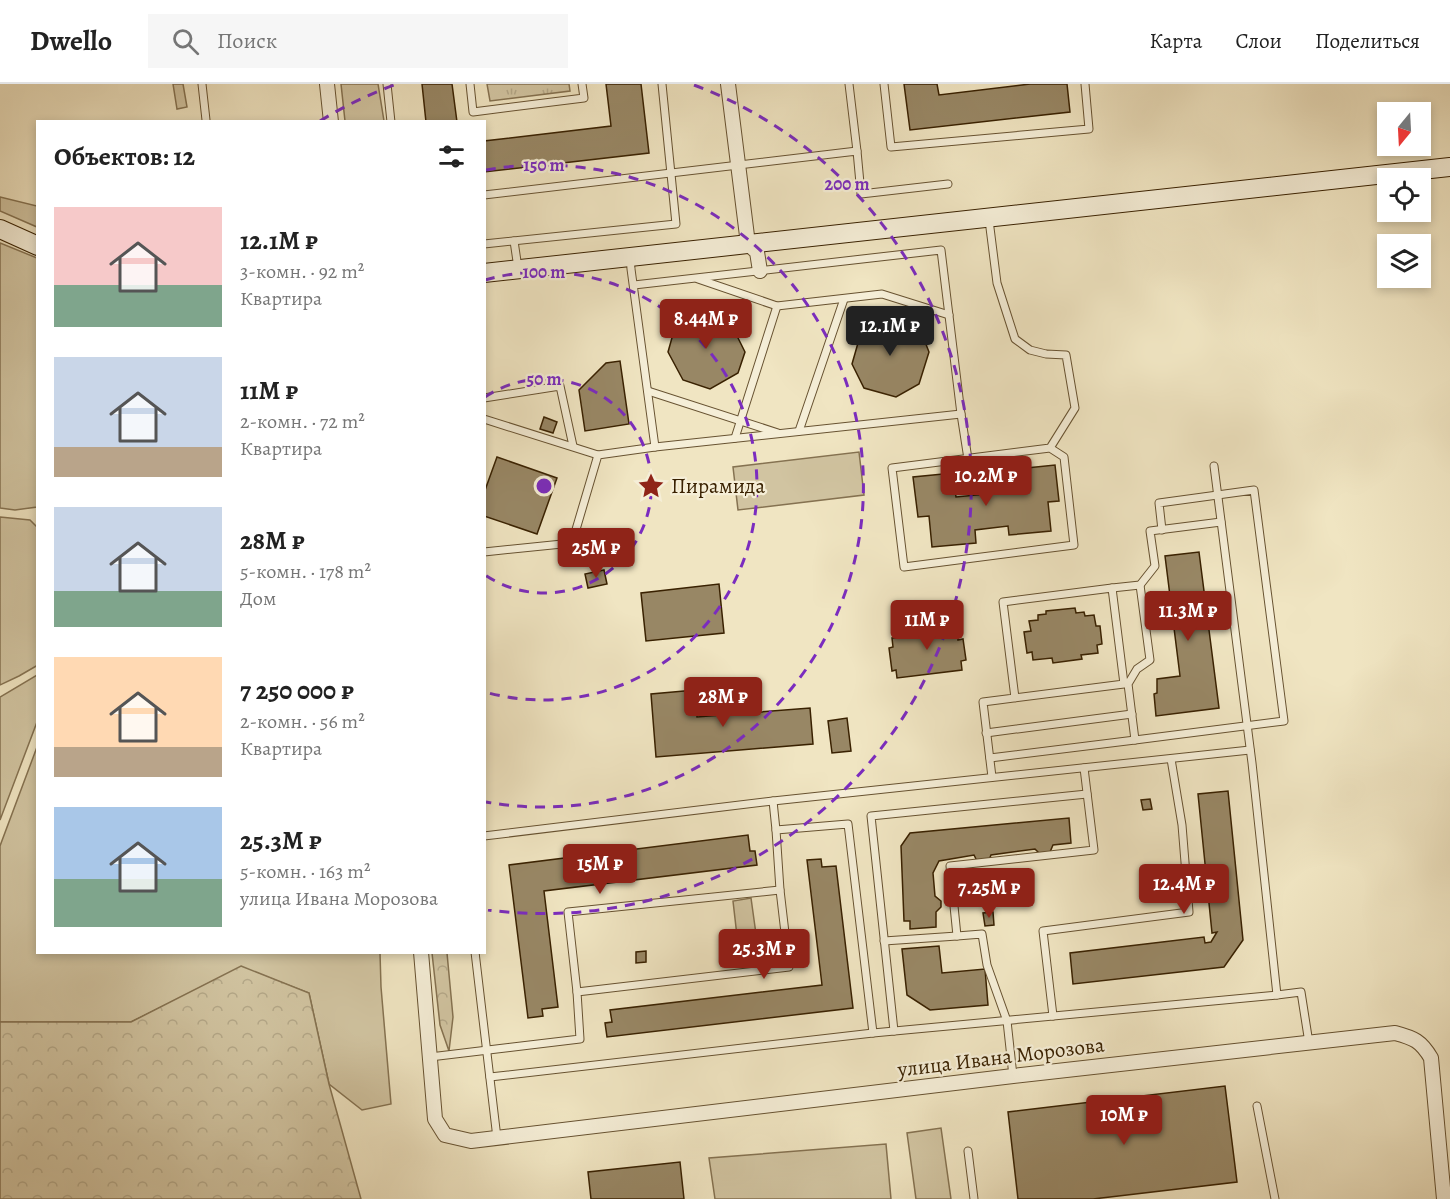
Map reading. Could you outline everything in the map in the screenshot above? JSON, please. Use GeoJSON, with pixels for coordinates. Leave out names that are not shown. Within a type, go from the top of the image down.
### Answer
{"type":"FeatureCollection","features":[{"type":"Feature","properties":{"kind":"main road"},"geometry":{"type":"LineString","coordinates":[[486,273],[1450,167]]}},
{"type":"Feature","properties":{"kind":"main road"},"geometry":{"type":"LineString","coordinates":[[0,229],[36,245]]}},
{"type":"Feature","properties":{"kind":"street"},"geometry":{"type":"LineString","coordinates":[[327,84],[332,120]]}},
{"type":"Feature","properties":{"kind":"street"},"geometry":{"type":"LineString","coordinates":[[729,84],[748,244],[757,252],[760,271]]}},
{"type":"Feature","properties":{"kind":"street"},"geometry":{"type":"LineString","coordinates":[[421,954],[430,1057]]}},
{"type":"Feature","properties":{"kind":"street","name":"улица Ивана Морозова"},"geometry":{"type":"LineString","coordinates":[[430,1057],[435,1119],[445,1135],[471,1141],[1395,1033],[1411,1037],[1424,1046],[1431,1058],[1444,1199]]}},
{"type":"Feature","properties":{"kind":"street"},"geometry":{"type":"LineString","coordinates":[[1444,1199],[1450,1198]]}},
{"type":"Feature","properties":{"kind":"lane"},"geometry":{"type":"LineString","coordinates":[[201,84],[206,120]]}},
{"type":"Feature","properties":{"kind":"lane"},"geometry":{"type":"LineString","coordinates":[[387,84],[392,120]]}},
{"type":"Feature","properties":{"kind":"lane"},"geometry":{"type":"LineString","coordinates":[[470,84],[472,112],[584,98],[582,84]]}},
{"type":"Feature","properties":{"kind":"lane"},"geometry":{"type":"LineString","coordinates":[[486,244],[676,224],[662,84]]}},
{"type":"Feature","properties":{"kind":"lane"},"geometry":{"type":"LineString","coordinates":[[849,84],[861,194],[948,184]]}},
{"type":"Feature","properties":{"kind":"lane"},"geometry":{"type":"LineString","coordinates":[[884,84],[891,147],[1089,129],[1085,84]]}},
{"type":"Feature","properties":{"kind":"lane"},"geometry":{"type":"LineString","coordinates":[[486,195],[857,152]]}},
{"type":"Feature","properties":{"kind":"lane"},"geometry":{"type":"LineString","coordinates":[[989,217],[997,283],[1015,339],[1030,350],[1066,355],[1075,408],[1050,448]]}},
{"type":"Feature","properties":{"kind":"lane"},"geometry":{"type":"LineString","coordinates":[[514,241],[518,270]]}},
{"type":"Feature","properties":{"kind":"lane"},"geometry":{"type":"LineString","coordinates":[[634,285],[941,250],[968,459]]}},
{"type":"Feature","properties":{"kind":"lane"},"geometry":{"type":"LineString","coordinates":[[630,257],[655,447]]}},
{"type":"Feature","properties":{"kind":"lane"},"geometry":{"type":"LineString","coordinates":[[696,279],[777,306],[882,294],[949,315]]}},
{"type":"Feature","properties":{"kind":"lane"},"geometry":{"type":"LineString","coordinates":[[799,431],[844,299]]}},
{"type":"Feature","properties":{"kind":"lane"},"geometry":{"type":"LineString","coordinates":[[735,438],[777,306]]}},
{"type":"Feature","properties":{"kind":"lane"},"geometry":{"type":"LineString","coordinates":[[486,398],[560,387],[573,446]]}},
{"type":"Feature","properties":{"kind":"lane"},"geometry":{"type":"LineString","coordinates":[[648,392],[781,434]]}},
{"type":"Feature","properties":{"kind":"lane"},"geometry":{"type":"LineString","coordinates":[[486,420],[598,455],[961,414]]}},
{"type":"Feature","properties":{"kind":"lane"},"geometry":{"type":"LineString","coordinates":[[1050,448],[1064,457],[1074,545],[904,567],[892,468],[1050,448]]}},
{"type":"Feature","properties":{"kind":"lane"},"geometry":{"type":"LineString","coordinates":[[486,552],[572,543],[598,455]]}},
{"type":"Feature","properties":{"kind":"lane"},"geometry":{"type":"LineString","coordinates":[[1214,466],[1250,750],[1276,995]]}},
{"type":"Feature","properties":{"kind":"lane"},"geometry":{"type":"LineString","coordinates":[[990,758],[1284,721],[1254,490],[1159,502],[1162,530]]}},
{"type":"Feature","properties":{"kind":"lane"},"geometry":{"type":"LineString","coordinates":[[1015,698],[1003,602],[1140,585],[1155,566],[1150,531],[1221,522]]}},
{"type":"Feature","properties":{"kind":"lane"},"geometry":{"type":"LineString","coordinates":[[992,777],[982,702],[1126,684],[1137,669],[1150,660],[1140,585]]}},
{"type":"Feature","properties":{"kind":"lane"},"geometry":{"type":"LineString","coordinates":[[1112,588],[1135,740]]}},
{"type":"Feature","properties":{"kind":"lane"},"geometry":{"type":"LineString","coordinates":[[986,733],[1132,714]]}},
{"type":"Feature","properties":{"kind":"lane"},"geometry":{"type":"LineString","coordinates":[[486,836],[773,801],[1250,750]]}},
{"type":"Feature","properties":{"kind":"lane"},"geometry":{"type":"LineString","coordinates":[[1053,1016],[1043,931],[1190,912],[1182,825],[1171,759]]}},
{"type":"Feature","properties":{"kind":"lane"},"geometry":{"type":"LineString","coordinates":[[957,936],[950,866],[1094,850],[1084,768]]}},
{"type":"Feature","properties":{"kind":"lane"},"geometry":{"type":"LineString","coordinates":[[894,1031],[871,816],[1087,794]]}},
{"type":"Feature","properties":{"kind":"lane"},"geometry":{"type":"LineString","coordinates":[[577,992],[789,967],[773,801]]}},
{"type":"Feature","properties":{"kind":"lane"},"geometry":{"type":"LineString","coordinates":[[776,830],[848,824],[873,1033]]}},
{"type":"Feature","properties":{"kind":"lane"},"geometry":{"type":"LineString","coordinates":[[430,1057],[580,1039],[568,912],[780,890]]}},
{"type":"Feature","properties":{"kind":"lane"},"geometry":{"type":"LineString","coordinates":[[884,941],[982,934],[987,965],[1007,1020],[1013,1076]]}},
{"type":"Feature","properties":{"kind":"lane"},"geometry":{"type":"LineString","coordinates":[[475,954],[497,1138]]}},
{"type":"Feature","properties":{"kind":"lane"},"geometry":{"type":"LineString","coordinates":[[490,1077],[873,1033],[1301,992],[1309,1043]]}},
{"type":"Feature","properties":{"kind":"lane"},"geometry":{"type":"LineString","coordinates":[[1257,1106],[1275,1199]]}},
{"type":"Feature","properties":{"kind":"lane"},"geometry":{"type":"LineString","coordinates":[[968,1151],[974,1199]]}},
{"type":"Feature","properties":{"kind":"green space"},"geometry":{"type":"Polygon","coordinates":[[[173,84],[183,84],[187,107],[177,109],[173,84]]]}},
{"type":"Feature","properties":{"kind":"green space"},"geometry":{"type":"Polygon","coordinates":[[[341,84],[378,84],[384,120],[345,120],[341,84]]]}},
{"type":"Feature","properties":{"kind":"green space"},"geometry":{"type":"Polygon","coordinates":[[[487,84],[569,84],[570,91],[490,101],[487,84]]]}},
{"type":"Feature","properties":{"kind":"green space"},"geometry":{"type":"Polygon","coordinates":[[[0,197],[36,206],[36,227],[0,211],[0,197]]]}},
{"type":"Feature","properties":{"kind":"green space"},"geometry":{"type":"Polygon","coordinates":[[[0,243],[36,258],[36,507],[15,510],[0,508],[0,243]]]}},
{"type":"Feature","properties":{"kind":"green space"},"geometry":{"type":"Polygon","coordinates":[[[859,452],[864,495],[738,510],[733,467],[859,452]]]}},
{"type":"Feature","properties":{"kind":"green space"},"geometry":{"type":"Polygon","coordinates":[[[1006,467],[1007,484],[960,488],[957,473],[1006,467]]]}},
{"type":"Feature","properties":{"kind":"green space"},"geometry":{"type":"Polygon","coordinates":[[[0,517],[30,520],[36,526],[36,666],[0,685],[0,517]]]}},
{"type":"Feature","properties":{"kind":"green space"},"geometry":{"type":"Polygon","coordinates":[[[36,676],[36,725],[0,820],[0,697],[36,676]]]}},
{"type":"Feature","properties":{"kind":"green space"},"geometry":{"type":"Polygon","coordinates":[[[36,750],[36,954],[380,954],[391,1104],[362,1110],[329,1084],[309,993],[241,967],[131,1022],[0,1022],[0,846],[36,750]]]}},
{"type":"Feature","properties":{"kind":"green space"},"geometry":{"type":"Polygon","coordinates":[[[751,898],[756,934],[737,936],[733,901],[751,898]]]}},
{"type":"Feature","properties":{"kind":"green space"},"geometry":{"type":"Polygon","coordinates":[[[432,954],[447,954],[453,1017],[449,1051],[440,1025],[432,954]]]}},
{"type":"Feature","properties":{"kind":"green space"},"geometry":{"type":"Polygon","coordinates":[[[241,966],[309,993],[329,1084],[361,1199],[0,1199],[0,1022],[131,1022],[241,966]]]}},
{"type":"Feature","properties":{"kind":"green space"},"geometry":{"type":"Polygon","coordinates":[[[941,1128],[951,1199],[916,1199],[907,1133],[941,1128]]]}},
{"type":"Feature","properties":{"kind":"green space"},"geometry":{"type":"Polygon","coordinates":[[[886,1144],[891,1199],[715,1199],[709,1158],[886,1144]]]}},
{"type":"Feature","properties":{"kind":"building"},"geometry":{"type":"Polygon","coordinates":[[[422,84],[452,84],[457,120],[426,120],[422,84]]]}},
{"type":"Feature","properties":{"kind":"building"},"geometry":{"type":"Polygon","coordinates":[[[606,84],[641,84],[649,153],[486,172],[486,141],[611,126],[606,84]]]}},
{"type":"Feature","properties":{"kind":"building"},"geometry":{"type":"Polygon","coordinates":[[[904,84],[937,84],[939,95],[1030,84],[1067,84],[1070,112],[910,130],[904,84]]]}},
{"type":"Feature","properties":{"kind":"building"},"geometry":{"type":"Polygon","coordinates":[[[705,312],[728,318],[745,352],[738,373],[710,389],[683,380],[668,352],[675,327],[705,312]]]}},
{"type":"Feature","properties":{"kind":"building"},"geometry":{"type":"Polygon","coordinates":[[[883,317],[920,329],[929,352],[919,384],[896,397],[864,388],[852,364],[862,329],[883,317]]]}},
{"type":"Feature","properties":{"kind":"building"},"geometry":{"type":"Polygon","coordinates":[[[620,361],[629,424],[585,431],[579,390],[606,363],[620,361]]]}},
{"type":"Feature","properties":{"kind":"building"},"geometry":{"type":"Polygon","coordinates":[[[544,417],[557,422],[553,433],[540,429],[544,417]]]}},
{"type":"Feature","properties":{"kind":"building"},"geometry":{"type":"Polygon","coordinates":[[[497,457],[557,478],[537,534],[486,517],[486,487],[497,457]]]}},
{"type":"Feature","properties":{"kind":"building"},"geometry":{"type":"Polygon","coordinates":[[[1055,465],[1059,501],[1048,502],[1051,531],[1009,535],[1008,526],[975,530],[976,543],[932,547],[929,516],[918,517],[913,477],[953,473],[956,497],[1019,491],[1017,469],[1055,465]]]}},
{"type":"Feature","properties":{"kind":"building"},"geometry":{"type":"Polygon","coordinates":[[[1199,552],[1219,708],[1156,716],[1154,694],[1157,693],[1157,679],[1180,676],[1165,556],[1199,552]]]}},
{"type":"Feature","properties":{"kind":"building"},"geometry":{"type":"Polygon","coordinates":[[[604,570],[607,584],[588,588],[585,574],[604,570]]]}},
{"type":"Feature","properties":{"kind":"building"},"geometry":{"type":"Polygon","coordinates":[[[719,584],[724,633],[646,641],[641,593],[719,584]]]}},
{"type":"Feature","properties":{"kind":"building"},"geometry":{"type":"Polygon","coordinates":[[[1075,608],[1076,613],[1084,612],[1085,616],[1094,615],[1096,626],[1100,626],[1102,644],[1097,645],[1098,653],[1081,655],[1082,659],[1053,663],[1052,658],[1033,660],[1032,652],[1027,653],[1024,632],[1031,631],[1029,621],[1038,620],[1038,615],[1046,614],[1046,611],[1075,608]]]}},
{"type":"Feature","properties":{"kind":"building"},"geometry":{"type":"Polygon","coordinates":[[[939,623],[939,628],[948,626],[949,631],[957,630],[958,640],[963,639],[966,660],[961,661],[962,670],[897,678],[896,670],[892,671],[889,648],[893,647],[892,638],[903,637],[902,632],[911,631],[910,626],[939,623]]]}},
{"type":"Feature","properties":{"kind":"building"},"geometry":{"type":"Polygon","coordinates":[[[695,690],[697,717],[810,708],[813,744],[656,757],[651,694],[695,690]]]}},
{"type":"Feature","properties":{"kind":"building"},"geometry":{"type":"Polygon","coordinates":[[[847,718],[851,751],[832,753],[828,721],[847,718]]]}},
{"type":"Feature","properties":{"kind":"building"},"geometry":{"type":"Polygon","coordinates":[[[1228,791],[1243,940],[1224,967],[1073,984],[1070,953],[1204,937],[1205,943],[1211,942],[1217,932],[1212,933],[1198,794],[1228,791]]]}},
{"type":"Feature","properties":{"kind":"building"},"geometry":{"type":"Polygon","coordinates":[[[1150,799],[1152,809],[1143,810],[1141,800],[1150,799]]]}},
{"type":"Feature","properties":{"kind":"building"},"geometry":{"type":"Polygon","coordinates":[[[1069,818],[1071,843],[1053,845],[1050,852],[1039,853],[1035,849],[991,855],[989,860],[977,861],[974,855],[939,861],[933,873],[935,896],[941,901],[941,907],[936,912],[936,927],[910,929],[910,921],[904,921],[901,846],[910,833],[1069,818]]]}},
{"type":"Feature","properties":{"kind":"building"},"geometry":{"type":"Polygon","coordinates":[[[748,835],[750,851],[755,851],[757,865],[544,891],[558,1007],[542,1009],[543,1016],[528,1018],[509,865],[748,835]]]}},
{"type":"Feature","properties":{"kind":"building"},"geometry":{"type":"Polygon","coordinates":[[[821,859],[822,867],[836,866],[853,1008],[607,1037],[605,1023],[612,1022],[610,1010],[822,985],[807,860],[821,859]]]}},
{"type":"Feature","properties":{"kind":"building"},"geometry":{"type":"Polygon","coordinates":[[[993,912],[994,925],[985,926],[983,913],[993,912]]]}},
{"type":"Feature","properties":{"kind":"building"},"geometry":{"type":"Polygon","coordinates":[[[939,946],[942,973],[985,969],[988,1005],[930,1010],[907,995],[902,949],[939,946]]]}},
{"type":"Feature","properties":{"kind":"building"},"geometry":{"type":"Polygon","coordinates":[[[646,951],[646,962],[636,963],[636,952],[646,951]]]}},
{"type":"Feature","properties":{"kind":"building"},"geometry":{"type":"Polygon","coordinates":[[[1225,1086],[1237,1182],[1093,1199],[1018,1199],[1008,1112],[1225,1086]]]}},
{"type":"Feature","properties":{"kind":"building"},"geometry":{"type":"Polygon","coordinates":[[[680,1162],[684,1199],[591,1199],[588,1172],[680,1162]]]}},
{"type":"Feature","properties":{"kind":"place","name":"Пирамида"},"geometry":{"type":"Point","coordinates":[651,486]}}]}
